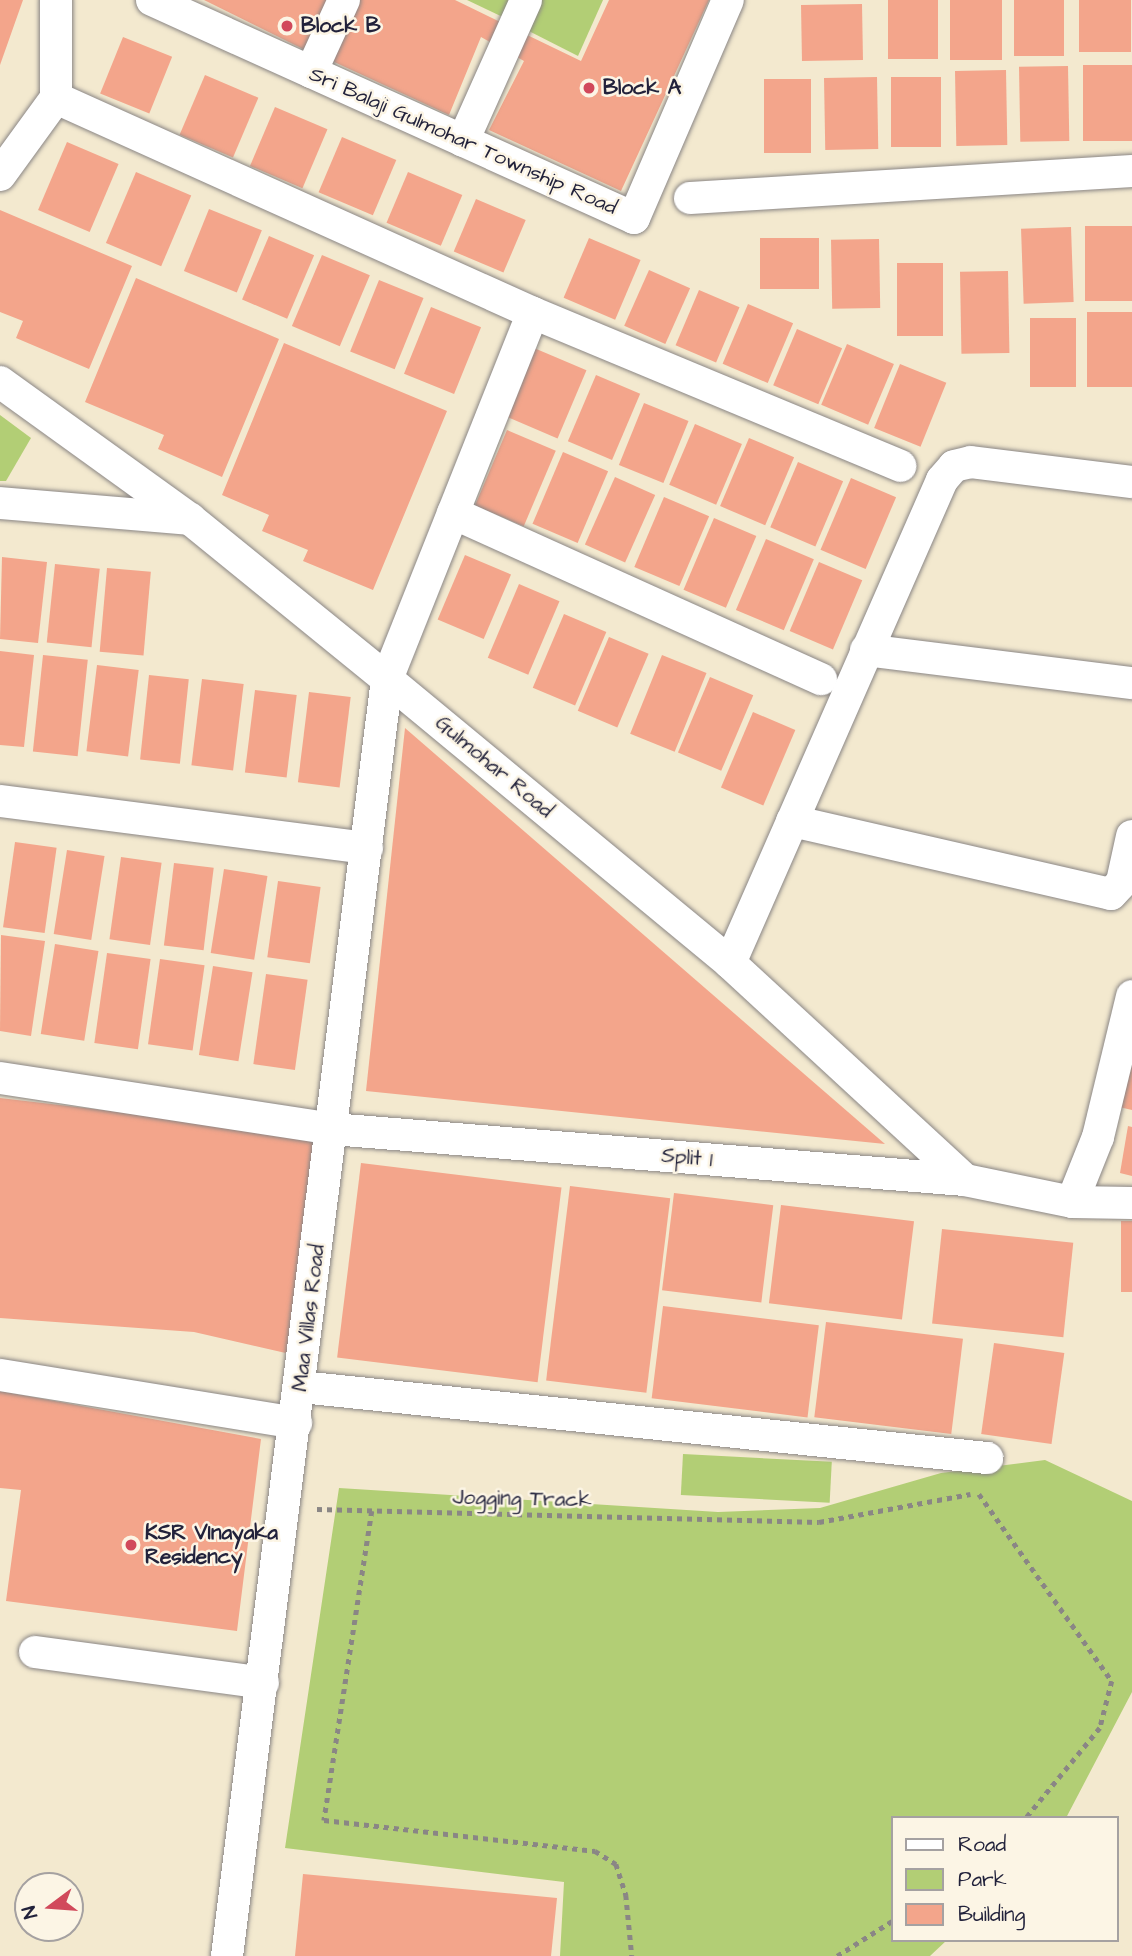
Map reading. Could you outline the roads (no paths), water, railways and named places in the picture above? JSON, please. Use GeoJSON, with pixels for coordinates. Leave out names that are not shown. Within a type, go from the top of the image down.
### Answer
{"type":"FeatureCollection","features":[{"type":"Feature","properties":{"kind":"street"},"geometry":{"type":"LineString","coordinates":[[0,175],[56,98],[56,0]]}},
{"type":"Feature","properties":{"kind":"street","name":"Sri Balaji Gulmohar Township Road"},"geometry":{"type":"LineString","coordinates":[[152,0],[634,218],[728,0]]}},
{"type":"Feature","properties":{"kind":"street"},"geometry":{"type":"LineString","coordinates":[[311,72],[344,0]]}},
{"type":"Feature","properties":{"kind":"street"},"geometry":{"type":"LineString","coordinates":[[463,141],[526,0]]}},
{"type":"Feature","properties":{"kind":"street"},"geometry":{"type":"LineString","coordinates":[[56,98],[533,313],[900,466]]}},
{"type":"Feature","properties":{"kind":"street"},"geometry":{"type":"LineString","coordinates":[[690,198],[1132,172]]}},
{"type":"Feature","properties":{"kind":"street","name":"Maa Villas Road"},"geometry":{"type":"LineString","coordinates":[[227,1956],[301,1387],[387,679],[533,313]]}},
{"type":"Feature","properties":{"kind":"street","name":"Gulmohar Road"},"geometry":{"type":"LineString","coordinates":[[0,382],[190,519],[387,679],[730,963],[965,1180]]}},
{"type":"Feature","properties":{"kind":"street"},"geometry":{"type":"LineString","coordinates":[[730,963],[942,480],[954,466],[971,462],[1132,482]]}},
{"type":"Feature","properties":{"kind":"street"},"geometry":{"type":"LineString","coordinates":[[0,503],[190,519]]}},
{"type":"Feature","properties":{"kind":"street"},"geometry":{"type":"LineString","coordinates":[[453,513],[821,679]]}},
{"type":"Feature","properties":{"kind":"street"},"geometry":{"type":"LineString","coordinates":[[866,650],[1132,683]]}},
{"type":"Feature","properties":{"kind":"street"},"geometry":{"type":"LineString","coordinates":[[0,801],[367,848]]}},
{"type":"Feature","properties":{"kind":"street"},"geometry":{"type":"LineString","coordinates":[[792,821],[1111,894],[1122,882],[1132,836]]}},
{"type":"Feature","properties":{"kind":"street"},"geometry":{"type":"LineString","coordinates":[[1072,1202],[1098,1136],[1132,996]]}},
{"type":"Feature","properties":{"kind":"street","name":"Split 1"},"geometry":{"type":"LineString","coordinates":[[0,1078],[332,1129],[965,1180],[1072,1202],[1132,1203]]}},
{"type":"Feature","properties":{"kind":"street"},"geometry":{"type":"LineString","coordinates":[[0,1376],[296,1423]]}},
{"type":"Feature","properties":{"kind":"street"},"geometry":{"type":"LineString","coordinates":[[301,1387],[987,1458]]}},
{"type":"Feature","properties":{"kind":"street"},"geometry":{"type":"LineString","coordinates":[[35,1652],[263,1683]]}},
{"type":"Feature","properties":{"kind":"place","name":"Block B"},"geometry":{"type":"Point","coordinates":[287,26]}},
{"type":"Feature","properties":{"kind":"place","name":"Block A"},"geometry":{"type":"Point","coordinates":[589,88]}},
{"type":"Feature","properties":{"kind":"place","name":"KSR VInayaka Residency"},"geometry":{"type":"Point","coordinates":[131,1545]}}]}
